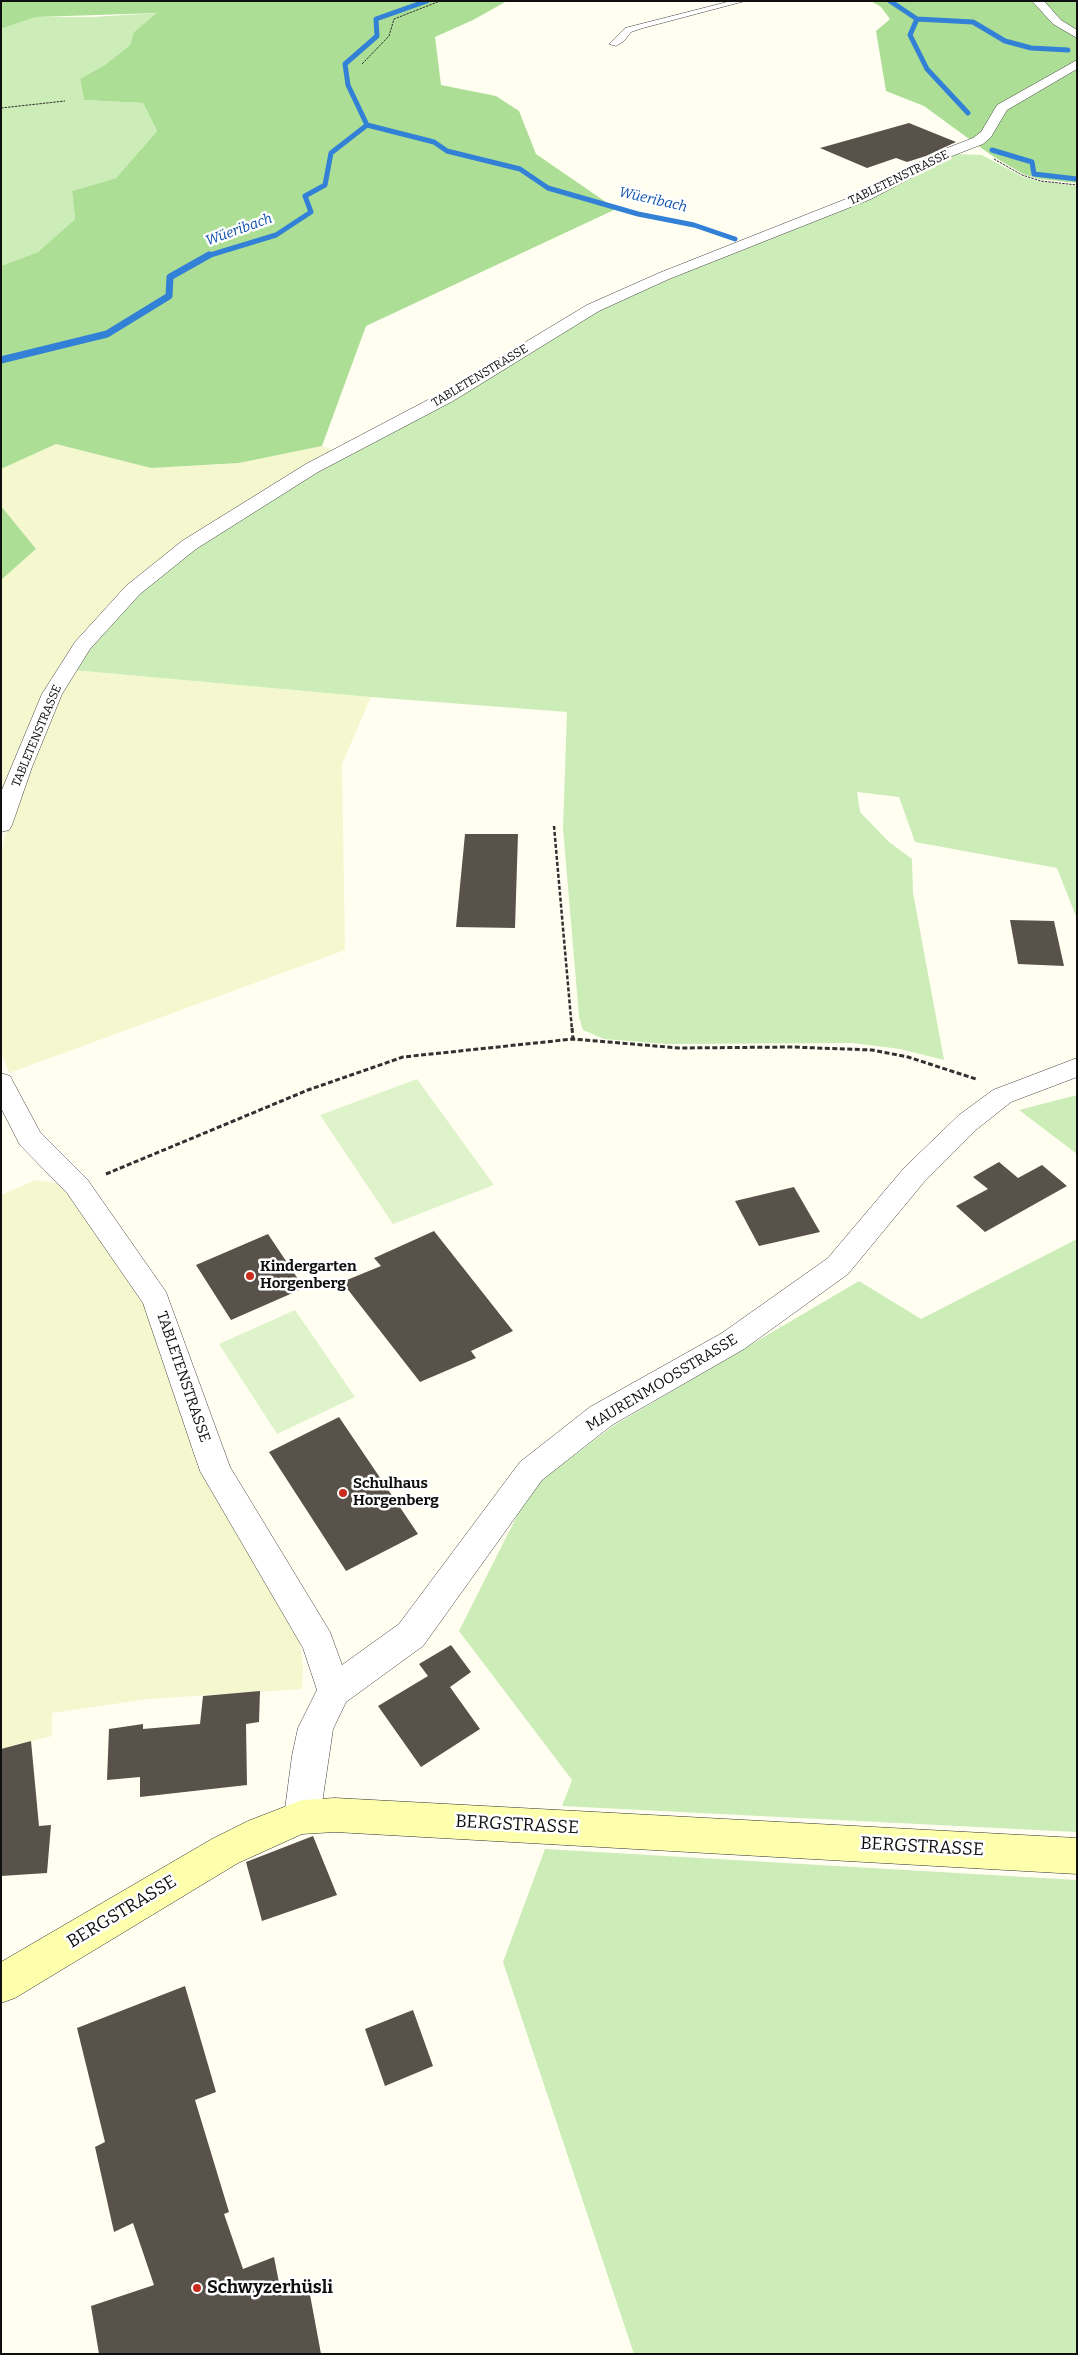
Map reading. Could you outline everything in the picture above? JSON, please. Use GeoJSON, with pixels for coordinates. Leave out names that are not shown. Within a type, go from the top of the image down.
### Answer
{"type":"FeatureCollection","features":[{"type":"Feature","properties":{"kind":"street"},"geometry":{"type":"LineString","coordinates":[[1038,1],[1057,22],[1077,35]]}},
{"type":"Feature","properties":{"kind":"street","name":"TABLETENSTRASSE"},"geometry":{"type":"LineString","coordinates":[[1,825],[21,767],[52,694],[82,646],[133,590],[188,544],[312,468],[447,397],[593,308],[664,276],[866,196],[947,153],[978,141],[986,134],[1002,108],[1077,64]]}},
{"type":"Feature","properties":{"kind":"street","name":"MAURENMOOSSTRASSE"},"geometry":{"type":"LineString","coordinates":[[302,1818],[310,1756],[316,1728],[334,1691],[411,1635],[531,1471],[601,1416],[733,1341],[838,1266],[914,1176],[968,1122],[1002,1096],[1077,1067]]}},
{"type":"Feature","properties":{"kind":"street","name":"TABLETENSTRASSE"},"geometry":{"type":"LineString","coordinates":[[1,1082],[30,1138],[77,1186],[156,1300],[216,1471],[318,1643],[334,1691]]}},
{"type":"Feature","properties":{"kind":"street","name":"BERGSTRASSE"},"geometry":{"type":"LineString","coordinates":[[1,1984],[225,1851],[261,1833],[302,1818],[335,1815],[1077,1856]]}},
{"type":"Feature","properties":{"kind":"lane"},"geometry":{"type":"LineString","coordinates":[[613,44],[621,39],[628,30],[740,1]]}},
{"type":"Feature","properties":{"kind":"path"},"geometry":{"type":"LineString","coordinates":[[362,64],[389,36],[394,18],[440,1]]}},
{"type":"Feature","properties":{"kind":"path"},"geometry":{"type":"LineString","coordinates":[[1,108],[65,101]]}},
{"type":"Feature","properties":{"kind":"path"},"geometry":{"type":"LineString","coordinates":[[947,153],[984,154],[1022,175],[1041,181],[1077,185]]}},
{"type":"Feature","properties":{"kind":"path"},"geometry":{"type":"LineString","coordinates":[[554,826],[573,1039]]}},
{"type":"Feature","properties":{"kind":"path"},"geometry":{"type":"LineString","coordinates":[[77,1186],[308,1090],[403,1057],[573,1039],[679,1048],[792,1047],[872,1050],[940,1066],[980,1081],[1002,1096]]}},
{"type":"Feature","properties":{"kind":"green space"},"geometry":{"type":"Polygon","coordinates":[[[1,1],[507,1],[473,20],[435,37],[441,85],[496,96],[519,111],[536,154],[616,209],[366,326],[322,446],[239,463],[151,468],[56,444],[1,469],[1,266],[38,252],[75,219],[72,191],[116,178],[157,131],[143,103],[84,100],[80,79],[106,64],[130,45],[134,32],[157,13],[36,17],[1,29],[1,1]]]}},
{"type":"Feature","properties":{"kind":"green space"},"geometry":{"type":"Polygon","coordinates":[[[871,1],[1077,1],[1077,183],[1039,179],[1023,174],[991,155],[924,106],[886,91],[876,31],[890,19],[881,7],[871,1]]]}},
{"type":"Feature","properties":{"kind":"green space"},"geometry":{"type":"Polygon","coordinates":[[[158,13],[134,32],[130,45],[106,64],[80,79],[84,100],[143,103],[157,131],[116,178],[72,191],[75,219],[38,252],[1,266],[1,29],[36,17],[93,17],[158,13]]]}},
{"type":"Feature","properties":{"kind":"green space"},"geometry":{"type":"Polygon","coordinates":[[[956,154],[982,155],[1021,176],[1038,181],[1077,186],[1077,919],[1057,868],[915,842],[899,797],[857,792],[860,812],[889,842],[912,859],[913,893],[944,1060],[900,1049],[853,1043],[667,1044],[604,1039],[583,1030],[579,1017],[563,828],[567,712],[371,697],[73,670],[92,644],[164,569],[296,483],[598,310],[956,154]]]}},
{"type":"Feature","properties":{"kind":"green space"},"geometry":{"type":"Polygon","coordinates":[[[56,444],[151,468],[239,463],[322,446],[336,451],[108,608],[1,802],[1,580],[36,549],[1,506],[1,469],[56,444]]]}},
{"type":"Feature","properties":{"kind":"green space"},"geometry":{"type":"Polygon","coordinates":[[[1,506],[36,549],[1,580],[1,506]]]}},
{"type":"Feature","properties":{"kind":"green space"},"geometry":{"type":"Polygon","coordinates":[[[73,670],[371,697],[342,764],[345,950],[9,1073],[1,1051],[1,854],[5,835],[37,742],[73,670]]]}},
{"type":"Feature","properties":{"kind":"green space"},"geometry":{"type":"Polygon","coordinates":[[[417,1079],[494,1185],[393,1224],[320,1115],[417,1079]]]}},
{"type":"Feature","properties":{"kind":"green space"},"geometry":{"type":"Polygon","coordinates":[[[1077,1095],[1077,1154],[1019,1110],[1077,1095]]]}},
{"type":"Feature","properties":{"kind":"green space"},"geometry":{"type":"Polygon","coordinates":[[[36,1180],[60,1184],[140,1283],[300,1644],[303,1666],[302,1689],[148,1699],[52,1713],[52,1736],[1,1749],[1,1195],[36,1180]]]}},
{"type":"Feature","properties":{"kind":"green space"},"geometry":{"type":"Polygon","coordinates":[[[1077,1239],[1077,1832],[562,1806],[572,1780],[459,1631],[531,1488],[613,1426],[859,1281],[921,1319],[1077,1239]]]}},
{"type":"Feature","properties":{"kind":"green space"},"geometry":{"type":"Polygon","coordinates":[[[295,1310],[355,1397],[277,1434],[219,1344],[295,1310]]]}},
{"type":"Feature","properties":{"kind":"green space"},"geometry":{"type":"Polygon","coordinates":[[[545,1849],[1077,1880],[1077,2354],[634,2354],[503,1962],[545,1849]]]}},
{"type":"Feature","properties":{"kind":"building"},"geometry":{"type":"Polygon","coordinates":[[[909,123],[956,142],[926,156],[907,162],[896,158],[867,168],[820,148],[909,123]]]}},
{"type":"Feature","properties":{"kind":"building"},"geometry":{"type":"Polygon","coordinates":[[[465,834],[518,834],[515,928],[456,927],[465,834]]]}},
{"type":"Feature","properties":{"kind":"building"},"geometry":{"type":"Polygon","coordinates":[[[1010,920],[1054,921],[1064,966],[1018,964],[1010,920]]]}},
{"type":"Feature","properties":{"kind":"building"},"geometry":{"type":"Polygon","coordinates":[[[999,1162],[1018,1178],[1042,1165],[1067,1186],[985,1232],[956,1206],[988,1189],[973,1177],[999,1162]]]}},
{"type":"Feature","properties":{"kind":"building"},"geometry":{"type":"Polygon","coordinates":[[[794,1187],[820,1232],[759,1246],[735,1201],[794,1187]]]}},
{"type":"Feature","properties":{"kind":"building"},"geometry":{"type":"Polygon","coordinates":[[[434,1231],[513,1331],[471,1351],[476,1358],[420,1382],[342,1282],[381,1266],[374,1258],[434,1231]]]}},
{"type":"Feature","properties":{"kind":"building","name":"Kindergarten Horgenberg"},"geometry":{"type":"Polygon","coordinates":[[[268,1234],[304,1288],[231,1320],[196,1265],[268,1234]]]}},
{"type":"Feature","properties":{"kind":"building","name":"Schulhaus Horgenberg"},"geometry":{"type":"Polygon","coordinates":[[[339,1417],[418,1534],[346,1571],[269,1452],[339,1417]]]}},
{"type":"Feature","properties":{"kind":"building"},"geometry":{"type":"Polygon","coordinates":[[[451,1645],[471,1672],[450,1687],[480,1729],[421,1767],[378,1706],[428,1676],[419,1664],[451,1645]]]}},
{"type":"Feature","properties":{"kind":"building"},"geometry":{"type":"Polygon","coordinates":[[[260,1691],[259,1722],[246,1724],[247,1785],[140,1797],[140,1777],[107,1780],[109,1729],[143,1724],[143,1729],[200,1724],[203,1696],[260,1691]]]}},
{"type":"Feature","properties":{"kind":"building"},"geometry":{"type":"Polygon","coordinates":[[[31,1741],[39,1826],[51,1825],[47,1873],[1,1876],[1,1749],[31,1741]]]}},
{"type":"Feature","properties":{"kind":"building"},"geometry":{"type":"Polygon","coordinates":[[[313,1836],[337,1895],[262,1921],[246,1862],[313,1836]]]}},
{"type":"Feature","properties":{"kind":"building"},"geometry":{"type":"Polygon","coordinates":[[[185,1986],[216,2092],[195,2100],[229,2212],[224,2214],[243,2269],[274,2257],[281,2293],[308,2284],[321,2354],[99,2354],[91,2306],[154,2285],[133,2223],[114,2232],[95,2147],[105,2142],[77,2028],[185,1986]]]}},
{"type":"Feature","properties":{"kind":"building"},"geometry":{"type":"Polygon","coordinates":[[[413,2010],[433,2066],[385,2086],[365,2029],[413,2010]]]}},
{"type":"Feature","properties":{"kind":"waterway","name":"Wüeribach"},"geometry":{"type":"LineString","coordinates":[[367,125],[348,85],[345,64],[377,36],[376,19],[427,1]]}},
{"type":"Feature","properties":{"kind":"waterway"},"geometry":{"type":"LineString","coordinates":[[890,1],[917,19]]}},
{"type":"Feature","properties":{"kind":"waterway"},"geometry":{"type":"LineString","coordinates":[[917,19],[973,22],[1005,41],[1031,48],[1068,50]]}},
{"type":"Feature","properties":{"kind":"waterway"},"geometry":{"type":"LineString","coordinates":[[917,19],[910,35],[927,69],[968,113]]}},
{"type":"Feature","properties":{"kind":"waterway","name":"Wüeribach"},"geometry":{"type":"LineString","coordinates":[[207,256],[276,235],[311,212],[305,196],[325,185],[331,153],[367,125]]}},
{"type":"Feature","properties":{"kind":"waterway","name":"Wüeribach"},"geometry":{"type":"LineString","coordinates":[[367,125],[434,142],[447,151],[520,169],[548,188],[638,214],[694,225],[735,239]]}},
{"type":"Feature","properties":{"kind":"waterway"},"geometry":{"type":"LineString","coordinates":[[992,150],[1032,162],[1034,174],[1077,179]]}},
{"type":"Feature","properties":{"kind":"waterway","name":"Wüeribach"},"geometry":{"type":"LineString","coordinates":[[1,360],[107,334],[169,296],[170,277],[207,256]]}},
{"type":"Feature","properties":{"kind":"place","name":"Kindergarten Horgenberg"},"geometry":{"type":"Point","coordinates":[250,1276]}},
{"type":"Feature","properties":{"kind":"place","name":"Schulhaus Horgenberg"},"geometry":{"type":"Point","coordinates":[343,1493]}},
{"type":"Feature","properties":{"kind":"place","name":"Schwyzerhüsli"},"geometry":{"type":"Point","coordinates":[197,2288]}}]}
